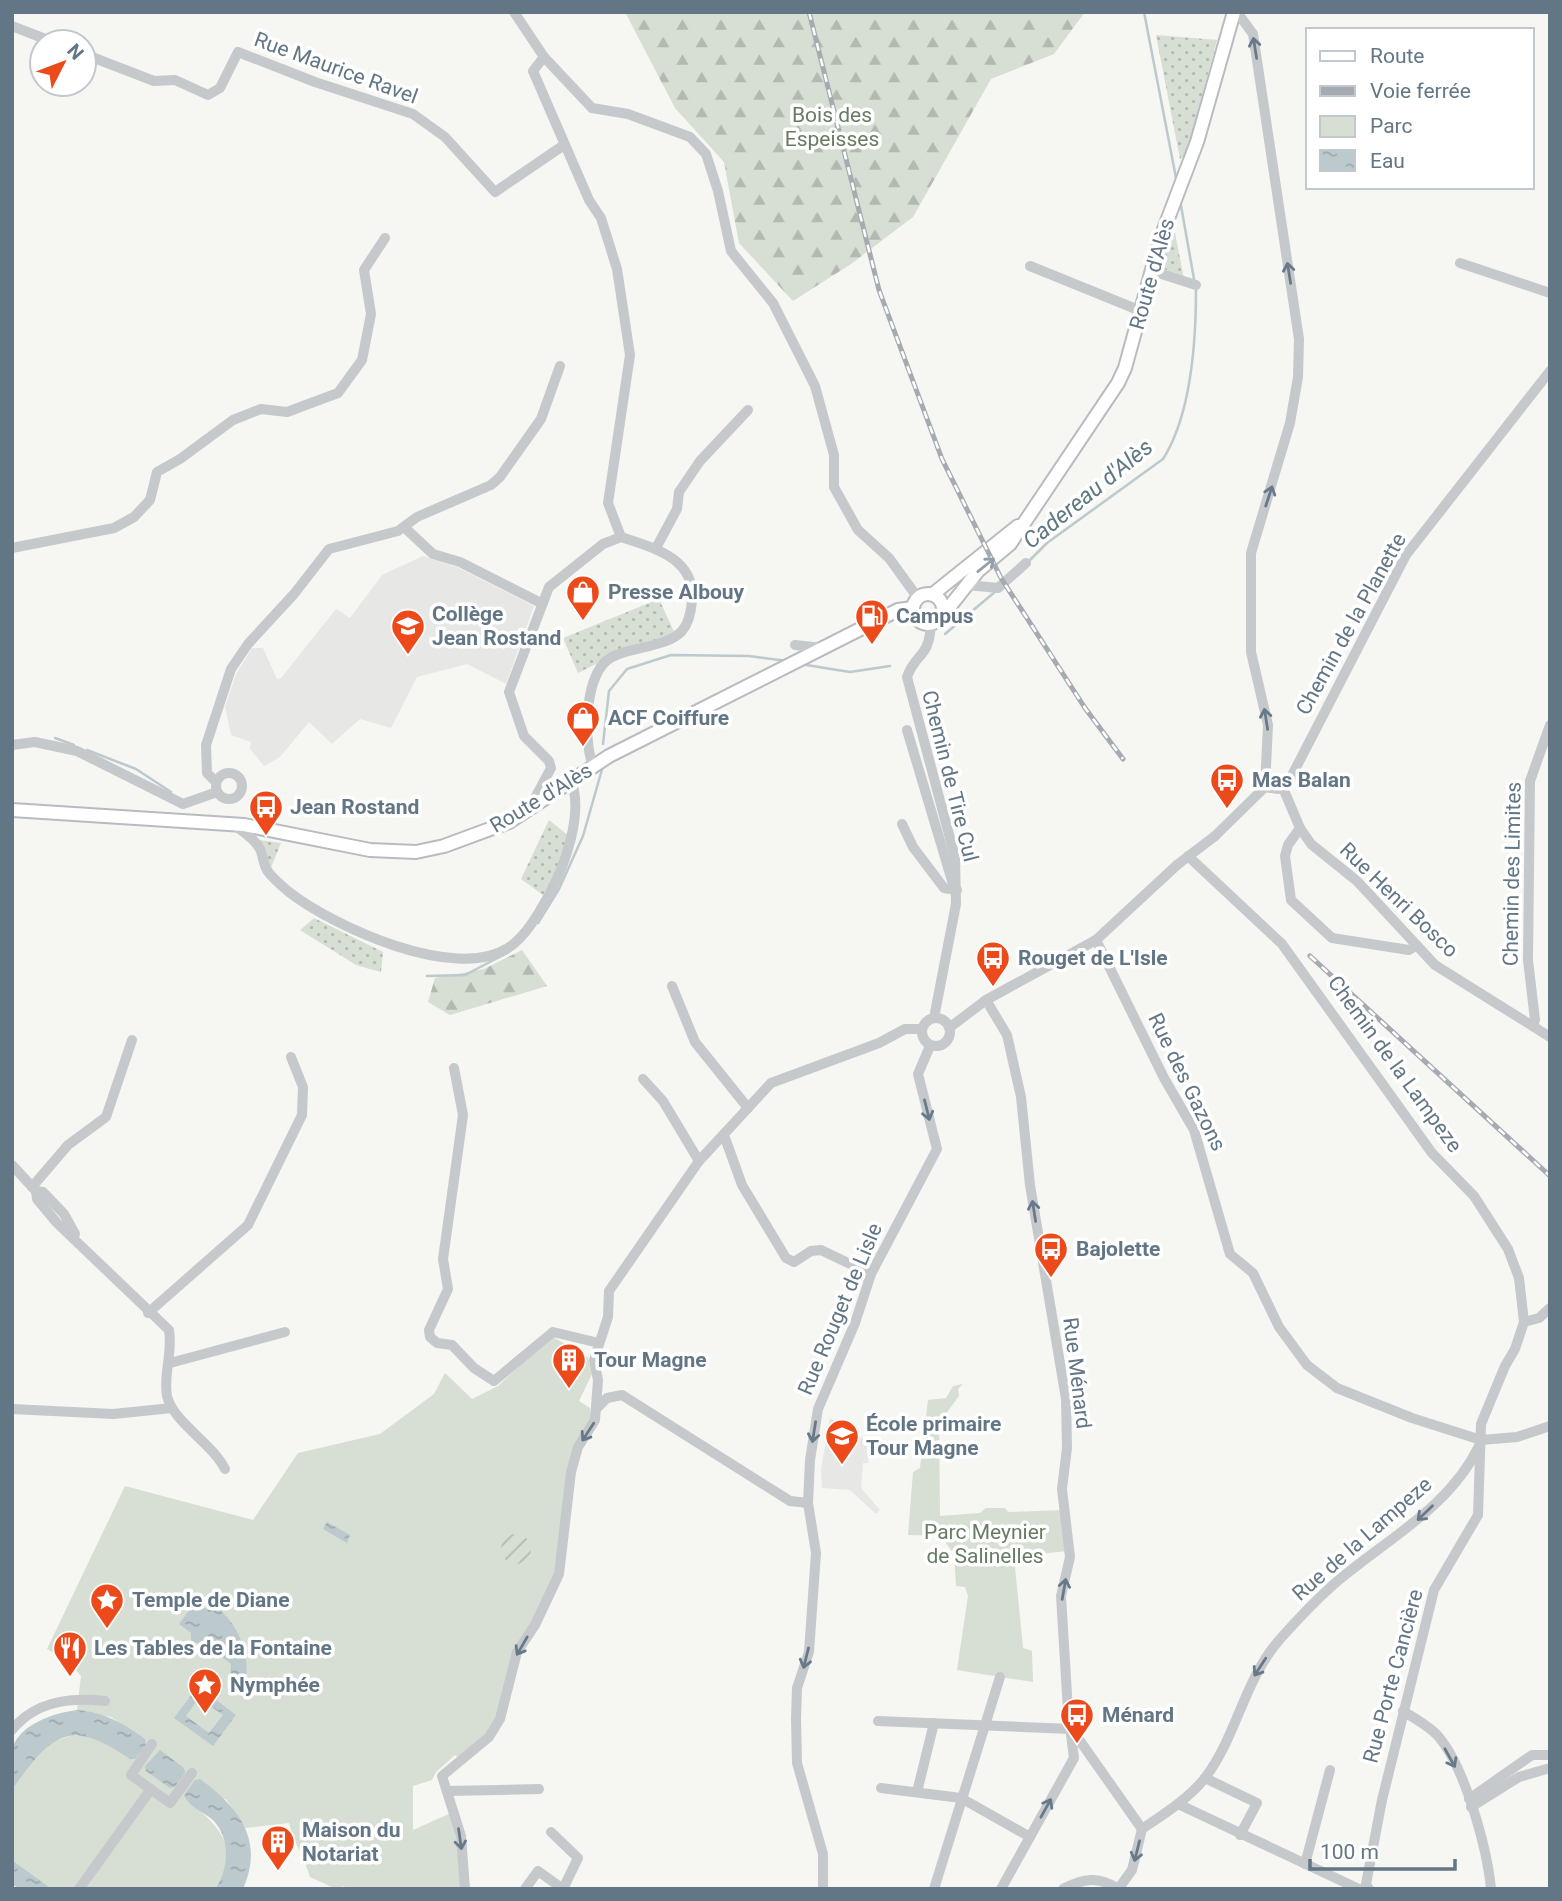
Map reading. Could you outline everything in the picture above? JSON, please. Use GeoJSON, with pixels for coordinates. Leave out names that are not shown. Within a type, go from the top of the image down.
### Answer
{"type":"FeatureCollection","features":[{"type":"Feature","properties":{"kind":"main road","name":"Route d'Alès"},"geometry":{"type":"LineString","coordinates":[[943,615],[988,562],[1003,553],[1112,394],[1125,368],[1170,211],[1185,173],[1236,12]]}},
{"type":"Feature","properties":{"kind":"main road","name":"Route d'Alès"},"geometry":{"type":"LineString","coordinates":[[933,594],[1029,517]]}},
{"type":"Feature","properties":{"kind":"main road"},"geometry":{"type":"LineString","coordinates":[[933,594],[943,605],[943,615],[931,624],[918,620],[915,603],[933,594]]}},
{"type":"Feature","properties":{"kind":"main road","name":"Route d'Alès"},"geometry":{"type":"LineString","coordinates":[[12,810],[233,824],[284,831],[370,850],[416,852],[474,837],[528,809],[618,752],[915,603]]}},
{"type":"Feature","properties":{"kind":"street"},"geometry":{"type":"LineString","coordinates":[[514,12],[544,57],[592,108],[628,114],[691,137],[706,154],[718,191],[731,251],[774,303],[814,386],[834,455],[834,487],[858,530],[889,558],[915,603]]}},
{"type":"Feature","properties":{"kind":"street"},"geometry":{"type":"LineString","coordinates":[[523,24],[531,12]]}},
{"type":"Feature","properties":{"kind":"street"},"geometry":{"type":"LineString","coordinates":[[949,1028],[943,1020],[934,1018],[926,1021],[921,1029],[922,1037],[930,1046],[945,1043],[949,1028],[986,1000],[1096,940],[1177,865],[1215,836],[1265,787],[1268,725],[1251,652],[1251,553],[1290,423],[1298,377],[1299,339],[1252,34],[1236,12]]}},
{"type":"Feature","properties":{"kind":"street","name":"Rue Maurice Ravel"},"geometry":{"type":"LineString","coordinates":[[98,59],[154,81],[176,80],[208,95],[220,88],[238,52],[314,82],[413,114],[445,137],[495,192],[564,145]]}},
{"type":"Feature","properties":{"kind":"street"},"geometry":{"type":"LineString","coordinates":[[544,57],[533,71],[589,200],[601,218],[617,269],[630,355],[608,503],[621,537]]}},
{"type":"Feature","properties":{"kind":"street"},"geometry":{"type":"LineString","coordinates":[[12,548],[114,528],[134,517],[150,500],[157,472],[180,459],[233,420],[261,409],[287,412],[338,393],[362,360],[371,314],[364,270],[385,238]]}},
{"type":"Feature","properties":{"kind":"street"},"geometry":{"type":"LineString","coordinates":[[1460,263],[1550,293]]}},
{"type":"Feature","properties":{"kind":"street"},"geometry":{"type":"LineString","coordinates":[[1030,267],[1141,311]]}},
{"type":"Feature","properties":{"kind":"street"},"geometry":{"type":"LineString","coordinates":[[1152,271],[1196,285]]}},
{"type":"Feature","properties":{"kind":"street"},"geometry":{"type":"LineString","coordinates":[[12,745],[35,742],[77,751],[183,804],[217,787],[207,773],[206,745],[232,669],[248,644],[294,594],[329,549],[398,531],[417,517],[491,485],[500,477],[541,419],[560,366]]}},
{"type":"Feature","properties":{"kind":"street","name":"Chemin de la Planette"},"geometry":{"type":"LineString","coordinates":[[1283,788],[1287,785],[1406,555],[1550,371]]}},
{"type":"Feature","properties":{"kind":"street"},"geometry":{"type":"LineString","coordinates":[[656,548],[677,509],[680,492],[700,461],[748,410]]}},
{"type":"Feature","properties":{"kind":"street"},"geometry":{"type":"LineString","coordinates":[[404,527],[433,554],[460,562],[541,603]]}},
{"type":"Feature","properties":{"kind":"street"},"geometry":{"type":"LineString","coordinates":[[528,809],[551,768],[549,761],[524,736],[509,692],[549,587],[603,544],[621,537],[656,548],[671,556],[689,576],[693,590],[688,622],[676,636],[610,657],[594,679],[588,702],[589,755],[593,766]]}},
{"type":"Feature","properties":{"kind":"street"},"geometry":{"type":"LineString","coordinates":[[967,585],[998,588],[1026,563]]}},
{"type":"Feature","properties":{"kind":"street","name":"Chemin de Tire Cul"},"geometry":{"type":"LineString","coordinates":[[931,624],[927,652],[910,669],[907,683],[955,857],[956,904],[934,1018]]}},
{"type":"Feature","properties":{"kind":"street"},"geometry":{"type":"LineString","coordinates":[[795,645],[821,650]]}},
{"type":"Feature","properties":{"kind":"street","name":"Chemin des Limites"},"geometry":{"type":"LineString","coordinates":[[1533,1026],[1535,1020],[1528,960],[1531,781],[1550,725]]}},
{"type":"Feature","properties":{"kind":"street"},"geometry":{"type":"LineString","coordinates":[[907,730],[950,879],[957,890]]}},
{"type":"Feature","properties":{"kind":"street"},"geometry":{"type":"LineString","coordinates":[[233,824],[260,848],[266,869],[289,892],[314,908],[381,941],[441,958],[475,959],[509,948],[538,915],[568,855],[575,795],[571,781]]}},
{"type":"Feature","properties":{"kind":"street"},"geometry":{"type":"LineString","coordinates":[[1265,787],[1283,788]]}},
{"type":"Feature","properties":{"kind":"street","name":"Rue Henri Bosco"},"geometry":{"type":"LineString","coordinates":[[1283,788],[1300,828],[1311,844],[1357,881],[1416,946],[1446,973],[1550,1037]]}},
{"type":"Feature","properties":{"kind":"street"},"geometry":{"type":"LineString","coordinates":[[902,824],[914,847],[944,888],[957,890]]}},
{"type":"Feature","properties":{"kind":"street"},"geometry":{"type":"LineString","coordinates":[[1300,828],[1288,845],[1285,856],[1290,900],[1332,938],[1409,950],[1416,946]]}},
{"type":"Feature","properties":{"kind":"street","name":"Chemin de la Lampeze"},"geometry":{"type":"LineString","coordinates":[[1188,856],[1282,944],[1432,1153],[1474,1196],[1508,1249],[1519,1278],[1524,1322]]}},
{"type":"Feature","properties":{"kind":"street","name":"Rue des Gazons"},"geometry":{"type":"LineString","coordinates":[[1096,940],[1164,1077],[1194,1130],[1230,1254],[1253,1273],[1279,1327],[1307,1365],[1337,1388],[1412,1418],[1481,1440]]}},
{"type":"Feature","properties":{"kind":"street"},"geometry":{"type":"LineString","coordinates":[[672,986],[695,1042],[748,1108]]}},
{"type":"Feature","properties":{"kind":"street","name":"Rue Ménard"},"geometry":{"type":"LineString","coordinates":[[986,1000],[1007,1035],[1021,1097],[1030,1185],[1066,1399],[1067,1448],[1062,1489],[1070,1537],[1070,1557],[1061,1597],[1074,1758]]}},
{"type":"Feature","properties":{"kind":"street"},"geometry":{"type":"LineString","coordinates":[[464,1889],[461,1836],[443,1779],[444,1772],[489,1737],[500,1719],[517,1652],[535,1625],[559,1574],[571,1472],[578,1447],[595,1420],[598,1380],[594,1360],[608,1317],[609,1291],[699,1161],[771,1083],[879,1043],[905,1029],[921,1029]]}},
{"type":"Feature","properties":{"kind":"street"},"geometry":{"type":"LineString","coordinates":[[34,1189],[68,1145],[106,1117],[132,1040]]}},
{"type":"Feature","properties":{"kind":"street","name":"Rue Rouget de Lisle"},"geometry":{"type":"LineString","coordinates":[[823,1889],[823,1854],[797,1763],[797,1688],[808,1652],[816,1553],[808,1503],[810,1460],[818,1409],[855,1323],[871,1274],[937,1149],[918,1074],[930,1046]]}},
{"type":"Feature","properties":{"kind":"street"},"geometry":{"type":"LineString","coordinates":[[148,1312],[248,1224],[302,1115],[303,1087],[290,1057]]}},
{"type":"Feature","properties":{"kind":"street"},"geometry":{"type":"LineString","coordinates":[[454,1068],[463,1115],[443,1259],[448,1289],[429,1330],[430,1337],[437,1343],[452,1345],[474,1368],[494,1381],[553,1332],[599,1343]]}},
{"type":"Feature","properties":{"kind":"street"},"geometry":{"type":"LineString","coordinates":[[643,1079],[663,1101],[699,1161]]}},
{"type":"Feature","properties":{"kind":"street"},"geometry":{"type":"LineString","coordinates":[[724,1135],[741,1185],[786,1258],[794,1262],[811,1251],[821,1250],[871,1274]]}},
{"type":"Feature","properties":{"kind":"street"},"geometry":{"type":"LineString","coordinates":[[12,1165],[34,1189],[43,1192],[64,1214],[79,1241],[148,1312],[169,1329],[167,1393],[172,1408],[213,1450],[226,1469]]}},
{"type":"Feature","properties":{"kind":"street"},"geometry":{"type":"LineString","coordinates":[[1550,1308],[1539,1318],[1524,1322],[1516,1349],[1505,1366],[1481,1424],[1481,1440],[1517,1437],[1550,1426]]}},
{"type":"Feature","properties":{"kind":"street"},"geometry":{"type":"LineString","coordinates":[[170,1363],[285,1332]]}},
{"type":"Feature","properties":{"kind":"street"},"geometry":{"type":"LineString","coordinates":[[597,1408],[607,1398],[622,1395],[790,1500],[808,1503]]}},
{"type":"Feature","properties":{"kind":"street"},"geometry":{"type":"LineString","coordinates":[[12,1409],[113,1414],[172,1408]]}},
{"type":"Feature","properties":{"kind":"street","name":"Rue Porte Cancière"},"geometry":{"type":"LineString","coordinates":[[1363,1888],[1403,1711],[1434,1590],[1478,1515],[1481,1440]]}},
{"type":"Feature","properties":{"kind":"street","name":"Rue de la Lampeze"},"geometry":{"type":"LineString","coordinates":[[1143,1829],[1178,1804],[1205,1778],[1252,1679],[1279,1640],[1334,1584],[1399,1537],[1428,1510],[1470,1464],[1481,1440]]}},
{"type":"Feature","properties":{"kind":"street"},"geometry":{"type":"LineString","coordinates":[[934,1889],[1000,1677]]}},
{"type":"Feature","properties":{"kind":"street"},"geometry":{"type":"LineString","coordinates":[[12,1730],[34,1710],[60,1701],[74,1698],[105,1701]]}},
{"type":"Feature","properties":{"kind":"street"},"geometry":{"type":"LineString","coordinates":[[1403,1711],[1438,1736],[1464,1783],[1489,1867],[1491,1889]]}},
{"type":"Feature","properties":{"kind":"street"},"geometry":{"type":"LineString","coordinates":[[878,1721],[1072,1730],[1143,1829],[1132,1870],[1119,1889],[1108,1882],[1084,1878],[1063,1889]]}},
{"type":"Feature","properties":{"kind":"street"},"geometry":{"type":"LineString","coordinates":[[917,1792],[934,1723]]}},
{"type":"Feature","properties":{"kind":"street"},"geometry":{"type":"LineString","coordinates":[[152,1744],[131,1775],[170,1803],[192,1773]]}},
{"type":"Feature","properties":{"kind":"street"},"geometry":{"type":"LineString","coordinates":[[1001,1889],[1074,1758],[1087,1748]]}},
{"type":"Feature","properties":{"kind":"street"},"geometry":{"type":"LineString","coordinates":[[1470,1803],[1532,1755],[1550,1755]]}},
{"type":"Feature","properties":{"kind":"street"},"geometry":{"type":"LineString","coordinates":[[1470,1803],[1519,1777],[1550,1768]]}},
{"type":"Feature","properties":{"kind":"street"},"geometry":{"type":"LineString","coordinates":[[1305,1864],[1330,1770]]}},
{"type":"Feature","properties":{"kind":"street"},"geometry":{"type":"LineString","coordinates":[[1205,1778],[1257,1803],[1240,1835]]}},
{"type":"Feature","properties":{"kind":"street"},"geometry":{"type":"LineString","coordinates":[[881,1788],[961,1798],[1030,1837]]}},
{"type":"Feature","properties":{"kind":"street"},"geometry":{"type":"LineString","coordinates":[[79,1889],[151,1789]]}},
{"type":"Feature","properties":{"kind":"street"},"geometry":{"type":"LineString","coordinates":[[448,1791],[539,1789]]}},
{"type":"Feature","properties":{"kind":"street"},"geometry":{"type":"LineString","coordinates":[[1178,1804],[1240,1835],[1363,1888]]}},
{"type":"Feature","properties":{"kind":"street"},"geometry":{"type":"LineString","coordinates":[[524,1889],[538,1871],[563,1889],[578,1858],[551,1832]]}},
{"type":"Feature","properties":{"kind":"shaded area","name":"Collège Jean Rostand"},"geometry":{"type":"Polygon","coordinates":[[[423,556],[457,567],[534,606],[506,684],[467,664],[417,677],[391,728],[360,719],[332,744],[309,722],[280,757],[264,766],[250,749],[251,742],[231,735],[225,707],[236,674],[252,648],[263,648],[277,679],[281,678],[336,609],[350,618],[382,575],[423,556]]]}},
{"type":"Feature","properties":{"kind":"shaded area","name":"École primaire Tour Magne"},"geometry":{"type":"Polygon","coordinates":[[[830,1418],[870,1443],[868,1463],[863,1463],[861,1488],[880,1510],[876,1514],[850,1490],[822,1488],[821,1469],[830,1418]]]}},
{"type":"Feature","properties":{"kind":"green space","name":"Bois des Espeisses"},"geometry":{"type":"Polygon","coordinates":[[[625,12],[1085,12],[1054,54],[991,79],[913,217],[851,264],[793,301],[739,243],[724,162],[675,108],[625,12]]]}},
{"type":"Feature","properties":{"kind":"green space"},"geometry":{"type":"Polygon","coordinates":[[[1156,35],[1217,40],[1186,155],[1180,159],[1156,35]]]}},
{"type":"Feature","properties":{"kind":"green space"},"geometry":{"type":"Polygon","coordinates":[[[1171,233],[1175,233],[1184,279],[1160,267],[1160,260],[1171,233]]]}},
{"type":"Feature","properties":{"kind":"green space"},"geometry":{"type":"Polygon","coordinates":[[[659,599],[676,636],[610,657],[578,673],[563,638],[659,599]]]}},
{"type":"Feature","properties":{"kind":"green space"},"geometry":{"type":"Polygon","coordinates":[[[549,820],[569,836],[557,874],[543,895],[521,879],[549,820]]]}},
{"type":"Feature","properties":{"kind":"green space"},"geometry":{"type":"Polygon","coordinates":[[[253,839],[281,843],[270,870],[253,839]]]}},
{"type":"Feature","properties":{"kind":"green space"},"geometry":{"type":"Polygon","coordinates":[[[314,918],[383,952],[381,972],[356,965],[300,930],[314,918]]]}},
{"type":"Feature","properties":{"kind":"green space"},"geometry":{"type":"Polygon","coordinates":[[[522,950],[547,986],[450,1015],[428,1002],[435,978],[484,969],[522,950]]]}},
{"type":"Feature","properties":{"kind":"green space"},"geometry":{"type":"Polygon","coordinates":[[[551,1336],[588,1357],[592,1374],[579,1401],[590,1408],[592,1420],[576,1445],[553,1580],[535,1617],[491,1730],[459,1758],[455,1755],[436,1772],[432,1780],[413,1786],[413,1830],[453,1812],[462,1889],[347,1889],[344,1886],[336,1889],[310,1877],[289,1823],[245,1828],[226,1799],[186,1800],[217,1828],[227,1849],[227,1861],[215,1889],[52,1889],[12,1860],[12,1790],[41,1750],[54,1741],[70,1736],[86,1736],[110,1745],[144,1739],[111,1717],[77,1710],[81,1676],[66,1659],[47,1649],[125,1486],[253,1520],[298,1453],[380,1434],[434,1394],[445,1373],[472,1399],[498,1386],[551,1336]]]}},
{"type":"Feature","properties":{"kind":"green space","name":"Parc Meynier de Salinelles"},"geometry":{"type":"Polygon","coordinates":[[[963,1384],[958,1389],[959,1396],[939,1423],[940,1516],[980,1513],[986,1508],[1005,1508],[1008,1512],[1063,1510],[1067,1551],[1014,1557],[1023,1648],[1032,1651],[1033,1682],[957,1670],[968,1596],[965,1587],[956,1586],[954,1554],[941,1536],[908,1535],[913,1472],[920,1468],[928,1400],[946,1398],[953,1386],[963,1384]]]}},
{"type":"Feature","properties":{"kind":"green space"},"geometry":{"type":"Polygon","coordinates":[[[516,1534],[526,1539],[531,1549],[526,1559],[516,1564],[506,1559],[501,1549],[506,1539],[516,1534]]]}},
{"type":"Feature","properties":{"kind":"water"},"geometry":{"type":"Polygon","coordinates":[[[327,1522],[350,1535],[347,1543],[323,1529],[327,1522]]]}},
{"type":"Feature","properties":{"kind":"water"},"geometry":{"type":"Polygon","coordinates":[[[201,1603],[206,1609],[221,1611],[239,1635],[245,1654],[245,1683],[230,1681],[231,1664],[213,1650],[203,1652],[201,1643],[191,1643],[191,1633],[179,1624],[193,1605],[201,1603]]]}},
{"type":"Feature","properties":{"kind":"water"},"geometry":{"type":"Polygon","coordinates":[[[198,1686],[236,1715],[213,1746],[174,1718],[198,1686]],[[199,1698],[186,1716],[209,1733],[223,1715],[199,1698]]]}},
{"type":"Feature","properties":{"kind":"water"},"geometry":{"type":"Polygon","coordinates":[[[77,1710],[96,1713],[121,1723],[145,1739],[146,1745],[135,1759],[130,1759],[91,1738],[76,1735],[62,1738],[38,1756],[12,1790],[12,1750],[22,1733],[38,1721],[77,1710]]]}},
{"type":"Feature","properties":{"kind":"water"},"geometry":{"type":"Polygon","coordinates":[[[160,1750],[184,1768],[185,1773],[175,1787],[170,1788],[146,1771],[145,1766],[160,1750]]]}},
{"type":"Feature","properties":{"kind":"water"},"geometry":{"type":"Polygon","coordinates":[[[200,1779],[226,1801],[244,1826],[251,1855],[243,1889],[215,1889],[225,1863],[223,1836],[213,1820],[193,1806],[184,1795],[195,1780],[200,1779]]]}},
{"type":"Feature","properties":{"kind":"water"},"geometry":{"type":"Polygon","coordinates":[[[12,1860],[52,1889],[19,1889],[12,1884],[12,1860]]]}},
{"type":"Feature","properties":{"kind":"waterway","name":"Cadereau d'Alès"},"geometry":{"type":"LineString","coordinates":[[1144,12],[1177,183]]}},
{"type":"Feature","properties":{"kind":"waterway","name":"Cadereau d'Alès"},"geometry":{"type":"LineString","coordinates":[[1180,200],[1194,279]]}},
{"type":"Feature","properties":{"kind":"waterway","name":"Cadereau d'Alès"},"geometry":{"type":"LineString","coordinates":[[1029,561],[1047,543],[1163,459],[1186,400],[1193,354],[1196,289]]}},
{"type":"Feature","properties":{"kind":"waterway","name":"Cadereau d'Alès"},"geometry":{"type":"LineString","coordinates":[[945,634],[996,591]]}},
{"type":"Feature","properties":{"kind":"waterway","name":"Cadereau d'Alès"},"geometry":{"type":"LineString","coordinates":[[603,744],[609,691],[627,669],[671,655],[749,656],[787,661]]}},
{"type":"Feature","properties":{"kind":"waterway","name":"Cadereau d'Alès"},"geometry":{"type":"LineString","coordinates":[[800,664],[850,672],[890,666]]}},
{"type":"Feature","properties":{"kind":"waterway","name":"Cadereau d'Alès"},"geometry":{"type":"LineString","coordinates":[[55,738],[74,745]]}},
{"type":"Feature","properties":{"kind":"waterway","name":"Cadereau d'Alès"},"geometry":{"type":"LineString","coordinates":[[87,750],[136,769],[171,792]]}},
{"type":"Feature","properties":{"kind":"waterway","name":"Cadereau d'Alès"},"geometry":{"type":"LineString","coordinates":[[538,923],[559,889],[583,836],[603,766]]}},
{"type":"Feature","properties":{"kind":"waterway","name":"Cadereau d'Alès"},"geometry":{"type":"LineString","coordinates":[[427,976],[465,975],[509,952]]}},
{"type":"Feature","properties":{"kind":"railway"},"geometry":{"type":"LineString","coordinates":[[809,12],[879,290],[942,459],[1001,578],[1085,708],[1123,759]]}},
{"type":"Feature","properties":{"kind":"railway"},"geometry":{"type":"LineString","coordinates":[[1310,956],[1550,1176]]}},
{"type":"Feature","properties":{"kind":"place","name":"Presse Albouy"},"geometry":{"type":"Point","coordinates":[583,622]}},
{"type":"Feature","properties":{"kind":"place","name":"Campus"},"geometry":{"type":"Point","coordinates":[872,646]}},
{"type":"Feature","properties":{"kind":"place","name":"Collège Jean Rostand"},"geometry":{"type":"Point","coordinates":[408,656]}},
{"type":"Feature","properties":{"kind":"place","name":"ACF Coiffure"},"geometry":{"type":"Point","coordinates":[583,748]}},
{"type":"Feature","properties":{"kind":"place","name":"Mas Balan"},"geometry":{"type":"Point","coordinates":[1227,810]}},
{"type":"Feature","properties":{"kind":"place","name":"Jean Rostand"},"geometry":{"type":"Point","coordinates":[266,837]}},
{"type":"Feature","properties":{"kind":"place","name":"Rouget de L'Isle"},"geometry":{"type":"Point","coordinates":[993,988]}},
{"type":"Feature","properties":{"kind":"place","name":"Bajolette"},"geometry":{"type":"Point","coordinates":[1051,1279]}},
{"type":"Feature","properties":{"kind":"place","name":"Tour Magne"},"geometry":{"type":"Point","coordinates":[569,1390]}},
{"type":"Feature","properties":{"kind":"place","name":"École primaire Tour Magne"},"geometry":{"type":"Point","coordinates":[842,1466]}},
{"type":"Feature","properties":{"kind":"place","name":"Temple de Diane"},"geometry":{"type":"Point","coordinates":[107,1630]}},
{"type":"Feature","properties":{"kind":"place","name":"Les Tables de la Fontaine"},"geometry":{"type":"Point","coordinates":[70,1678]}},
{"type":"Feature","properties":{"kind":"place","name":"Nymphée"},"geometry":{"type":"Point","coordinates":[205,1715]}},
{"type":"Feature","properties":{"kind":"place","name":"Ménard"},"geometry":{"type":"Point","coordinates":[1077,1745]}},
{"type":"Feature","properties":{"kind":"place","name":"Maison du Notariat"},"geometry":{"type":"Point","coordinates":[278,1872]}}]}
